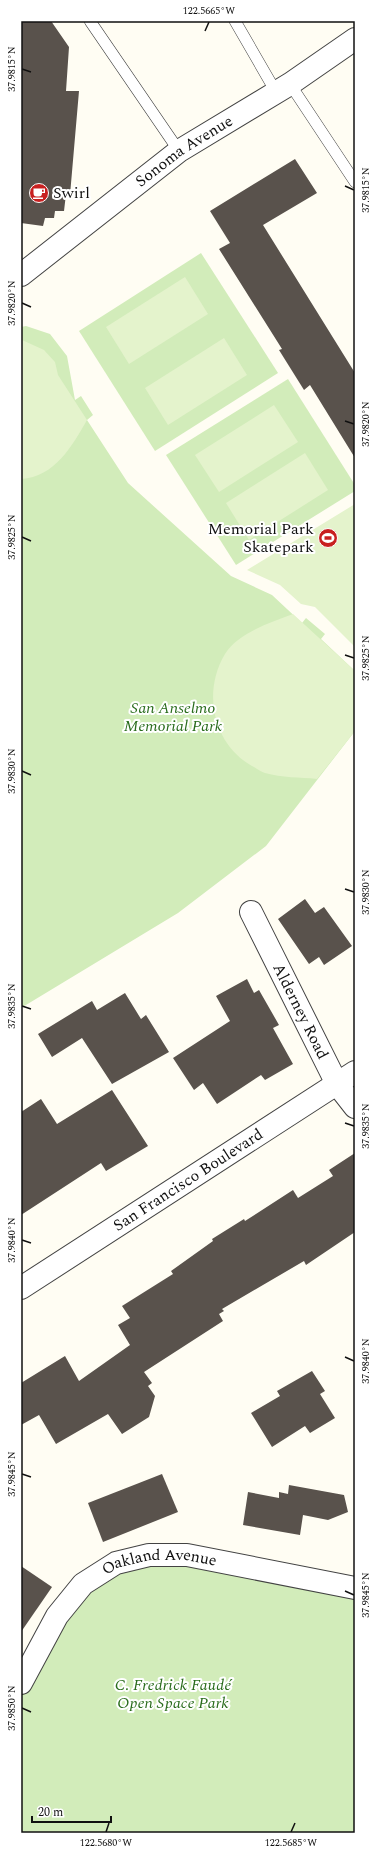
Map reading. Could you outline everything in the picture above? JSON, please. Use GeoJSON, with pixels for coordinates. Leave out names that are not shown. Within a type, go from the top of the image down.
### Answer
{"type":"FeatureCollection","features":[{"type":"Feature","properties":{"kind":"street","name":"Sonoma Avenue"},"geometry":{"type":"LineString","coordinates":[[21,275],[180,151],[283,88],[355,40]]}},
{"type":"Feature","properties":{"kind":"street","name":"Alderney Road"},"geometry":{"type":"LineString","coordinates":[[251,912],[337,1084],[355,1107]]}},
{"type":"Feature","properties":{"kind":"street","name":"San Francisco Boulevard"},"geometry":{"type":"LineString","coordinates":[[21,1288],[355,1072]]}},
{"type":"Feature","properties":{"kind":"street","name":"Oakland Avenue"},"geometry":{"type":"LineString","coordinates":[[21,1683],[57,1616],[82,1584],[116,1563],[149,1555],[187,1555],[355,1588]]}},
{"type":"Feature","properties":{"kind":"lane"},"geometry":{"type":"LineString","coordinates":[[90,21],[180,151]]}},
{"type":"Feature","properties":{"kind":"lane"},"geometry":{"type":"LineString","coordinates":[[235,21],[283,88],[355,182]]}},
{"type":"Feature","properties":{"kind":"green space"},"geometry":{"type":"Polygon","coordinates":[[[201,253],[278,373],[155,451],[79,331],[201,253]]]}},
{"type":"Feature","properties":{"kind":"green space"},"geometry":{"type":"Polygon","coordinates":[[[185,277],[208,314],[129,364],[106,327],[185,277]]]}},
{"type":"Feature","properties":{"kind":"green space","name":"San Anselmo Memorial Park"},"geometry":{"type":"Polygon","coordinates":[[[26,326],[50,334],[67,356],[75,400],[81,396],[93,415],[87,420],[128,483],[231,576],[272,595],[302,623],[306,618],[325,634],[321,639],[355,671],[355,731],[266,846],[178,913],[21,1008],[21,327],[26,326]]]}},
{"type":"Feature","properties":{"kind":"green space"},"geometry":{"type":"Polygon","coordinates":[[[224,338],[247,375],[168,425],[145,388],[224,338]]]}},
{"type":"Feature","properties":{"kind":"green space"},"geometry":{"type":"Polygon","coordinates":[[[22,340],[44,350],[55,362],[58,375],[87,420],[68,450],[53,466],[44,473],[21,479],[22,340]]]}},
{"type":"Feature","properties":{"kind":"green space"},"geometry":{"type":"Polygon","coordinates":[[[288,379],[355,485],[355,491],[236,565],[166,455],[288,379]]]}},
{"type":"Feature","properties":{"kind":"green space"},"geometry":{"type":"Polygon","coordinates":[[[274,405],[298,442],[219,492],[195,455],[274,405]]]}},
{"type":"Feature","properties":{"kind":"green space"},"geometry":{"type":"Polygon","coordinates":[[[305,453],[328,490],[249,540],[226,503],[305,453]]]}},
{"type":"Feature","properties":{"kind":"green space","name":"Memorial Park Skatepark"},"geometry":{"type":"Polygon","coordinates":[[[355,504],[355,647],[315,607],[301,604],[280,585],[247,570],[355,504]]]}},
{"type":"Feature","properties":{"kind":"green space"},"geometry":{"type":"Polygon","coordinates":[[[293,614],[355,671],[355,731],[317,779],[271,775],[252,766],[228,745],[220,731],[215,716],[213,700],[214,684],[218,669],[225,654],[231,646],[256,629],[293,614]]]}},
{"type":"Feature","properties":{"kind":"green space","name":"C. Fredrick Faudé Open Space Park"},"geometry":{"type":"Polygon","coordinates":[[[149,1555],[355,1586],[355,1833],[21,1833],[21,1683],[83,1584],[149,1555]]]}},
{"type":"Feature","properties":{"kind":"building"},"geometry":{"type":"Polygon","coordinates":[[[21,21],[51,21],[69,47],[66,91],[79,91],[70,195],[66,194],[64,211],[55,211],[54,218],[45,218],[43,226],[21,223],[21,21]]]}},
{"type":"Feature","properties":{"kind":"building"},"geometry":{"type":"Polygon","coordinates":[[[295,159],[317,193],[263,225],[355,373],[355,458],[310,385],[304,390],[279,350],[282,349],[219,249],[230,243],[210,211],[295,159]]]}},
{"type":"Feature","properties":{"kind":"building"},"geometry":{"type":"Polygon","coordinates":[[[305,899],[315,913],[324,907],[352,946],[324,965],[319,957],[309,964],[278,919],[305,899]]]}},
{"type":"Feature","properties":{"kind":"building"},"geometry":{"type":"Polygon","coordinates":[[[247,979],[254,993],[259,990],[279,1025],[273,1028],[293,1064],[265,1080],[261,1075],[217,1104],[203,1083],[194,1090],[173,1058],[230,1021],[216,996],[247,979]]]}},
{"type":"Feature","properties":{"kind":"building"},"geometry":{"type":"Polygon","coordinates":[[[125,993],[141,1019],[146,1015],[169,1052],[112,1084],[82,1038],[52,1057],[38,1034],[92,1001],[97,1010],[125,993]]]}},
{"type":"Feature","properties":{"kind":"building"},"geometry":{"type":"Polygon","coordinates":[[[112,1090],[148,1146],[106,1171],[101,1163],[21,1215],[21,1112],[41,1099],[57,1124],[112,1090]]]}},
{"type":"Feature","properties":{"kind":"building"},"geometry":{"type":"Polygon","coordinates":[[[355,1153],[355,1232],[306,1265],[304,1261],[222,1309],[224,1311],[219,1314],[223,1321],[144,1372],[152,1383],[148,1386],[155,1396],[149,1417],[122,1434],[108,1414],[56,1444],[39,1415],[21,1425],[21,1383],[65,1356],[79,1381],[130,1345],[118,1325],[130,1318],[122,1306],[173,1274],[171,1271],[213,1241],[212,1239],[244,1219],[245,1221],[293,1190],[298,1198],[333,1176],[329,1170],[355,1153]]]}},
{"type":"Feature","properties":{"kind":"building"},"geometry":{"type":"Polygon","coordinates":[[[312,1371],[325,1391],[320,1394],[335,1418],[310,1433],[305,1426],[272,1447],[251,1413],[280,1396],[277,1391],[312,1371]]]}},
{"type":"Feature","properties":{"kind":"building"},"geometry":{"type":"Polygon","coordinates":[[[162,1474],[178,1512],[103,1542],[88,1503],[162,1474]]]}},
{"type":"Feature","properties":{"kind":"building"},"geometry":{"type":"Polygon","coordinates":[[[289,1485],[344,1495],[348,1512],[328,1520],[303,1515],[300,1535],[243,1525],[248,1492],[279,1498],[279,1492],[288,1494],[289,1485]]]}},
{"type":"Feature","properties":{"kind":"building"},"geometry":{"type":"Polygon","coordinates":[[[21,1566],[52,1587],[21,1632],[21,1566]]]}},
{"type":"Feature","properties":{"kind":"place","name":"Swirl"},"geometry":{"type":"Point","coordinates":[39,193]}},
{"type":"Feature","properties":{"kind":"place","name":"Memorial Park Skatepark"},"geometry":{"type":"Point","coordinates":[328,538]}}]}
